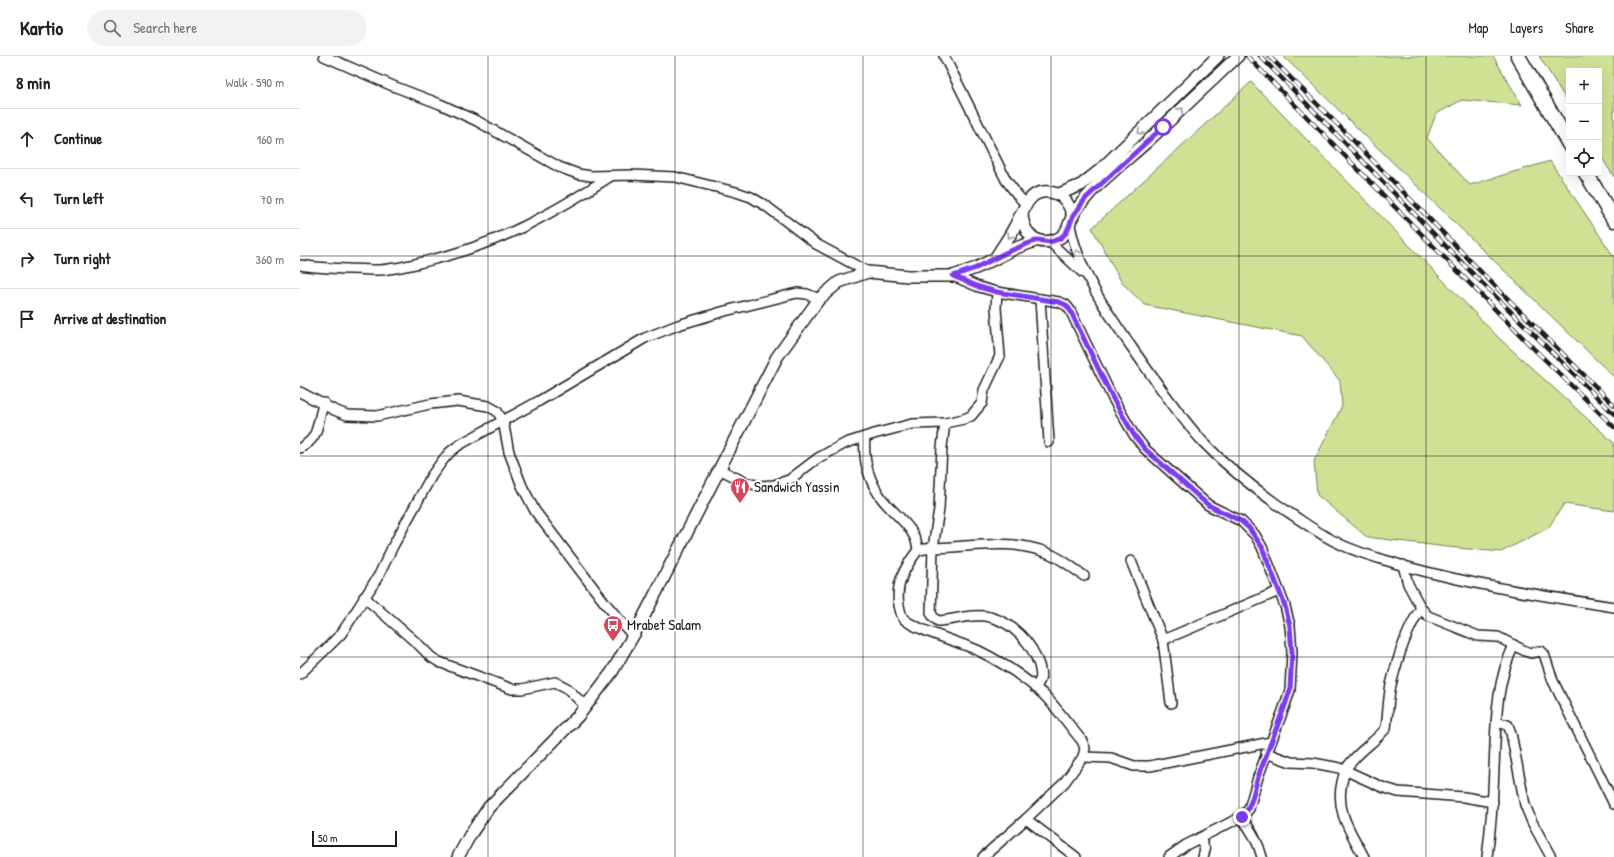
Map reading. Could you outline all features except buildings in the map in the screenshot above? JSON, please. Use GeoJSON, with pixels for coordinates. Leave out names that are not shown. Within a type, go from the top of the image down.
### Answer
{"type":"FeatureCollection","features":[{"type":"Feature","properties":{"kind":"main road"},"geometry":{"type":"LineString","coordinates":[[1518,56],[1567,140]]}},
{"type":"Feature","properties":{"kind":"main road"},"geometry":{"type":"LineString","coordinates":[[1588,176],[1614,220]]}},
{"type":"Feature","properties":{"kind":"street"},"geometry":{"type":"LineString","coordinates":[[324,56],[477,121],[565,170],[591,176],[631,175],[675,177],[751,197],[766,206],[816,244],[868,272],[916,277],[953,276],[976,268],[1016,248],[1038,240]]}},
{"type":"Feature","properties":{"kind":"street"},"geometry":{"type":"LineString","coordinates":[[944,56],[1006,180],[1024,207],[1022,221],[1025,230],[1032,237],[1038,240],[1050,242],[1059,239],[1066,233],[1072,220],[1093,191],[1238,56]]}},
{"type":"Feature","properties":{"kind":"street"},"geometry":{"type":"LineString","coordinates":[[1059,194],[1091,178],[1218,56]]}},
{"type":"Feature","properties":{"kind":"street"},"geometry":{"type":"LineString","coordinates":[[1155,118],[1163,127]]}},
{"type":"Feature","properties":{"kind":"street"},"geometry":{"type":"LineString","coordinates":[[300,265],[377,270],[408,265],[453,254],[498,239],[531,224],[571,202],[611,176]]}},
{"type":"Feature","properties":{"kind":"street"},"geometry":{"type":"LineString","coordinates":[[994,258],[1010,235],[1024,207],[1032,196],[1040,192],[1059,194],[1068,203],[1077,252],[1087,277],[1107,311],[1171,402],[1203,441],[1234,472],[1267,498],[1340,544],[1375,558],[1437,575],[1484,585],[1614,608]]}},
{"type":"Feature","properties":{"kind":"street"},"geometry":{"type":"LineString","coordinates":[[1050,242],[1087,277]]}},
{"type":"Feature","properties":{"kind":"street"},"geometry":{"type":"LineString","coordinates":[[458,857],[470,835],[489,807],[552,744],[586,707],[612,672],[633,636],[777,358],[819,299],[839,282],[868,272]]}},
{"type":"Feature","properties":{"kind":"street"},"geometry":{"type":"LineString","coordinates":[[953,276],[979,287],[997,292],[1059,302],[1066,305],[1070,310],[1112,397],[1134,435],[1145,449],[1208,505],[1241,521],[1255,535],[1262,547],[1285,606],[1290,626],[1292,652],[1292,671],[1288,696],[1266,753],[1248,809],[1242,817],[1200,838],[1170,856]]}},
{"type":"Feature","properties":{"kind":"street"},"geometry":{"type":"LineString","coordinates":[[719,469],[744,482],[759,486],[774,485],[789,480],[818,458],[846,443],[912,424],[945,423],[971,416],[982,403],[984,390],[1000,356],[996,308],[997,292]]}},
{"type":"Feature","properties":{"kind":"street"},"geometry":{"type":"LineString","coordinates":[[300,674],[341,634],[379,575],[393,546],[432,475],[443,460],[459,445],[545,398],[645,338],[678,325],[796,293],[807,294],[819,299]]}},
{"type":"Feature","properties":{"kind":"street"},"geometry":{"type":"LineString","coordinates":[[1040,299],[1049,442]]}},
{"type":"Feature","properties":{"kind":"street"},"geometry":{"type":"LineString","coordinates":[[300,392],[324,403],[334,410],[347,415],[377,416],[430,404],[458,401],[488,406],[497,411],[502,421],[509,452],[522,486],[535,511],[605,603],[633,636]]}},
{"type":"Feature","properties":{"kind":"street"},"geometry":{"type":"LineString","coordinates":[[300,448],[308,444],[313,439],[324,403]]}},
{"type":"Feature","properties":{"kind":"street"},"geometry":{"type":"LineString","coordinates":[[945,423],[942,447],[939,509],[933,548],[931,614],[938,621],[972,616],[990,617],[1005,623],[1020,634],[1030,646],[1037,661],[1041,674],[1040,680],[1035,688]]}},
{"type":"Feature","properties":{"kind":"street"},"geometry":{"type":"LineString","coordinates":[[865,437],[864,453],[867,469],[880,496],[911,530],[918,542],[918,550],[901,575],[898,587],[900,612],[905,620],[916,626],[977,650],[1012,671],[1035,688],[1050,702],[1082,741],[1085,748],[1084,757],[1064,783],[983,857]]}},
{"type":"Feature","properties":{"kind":"street"},"geometry":{"type":"LineString","coordinates":[[918,550],[992,544],[1024,546],[1048,553],[1084,576]]}},
{"type":"Feature","properties":{"kind":"street"},"geometry":{"type":"LineString","coordinates":[[1131,561],[1163,640],[1171,702]]}},
{"type":"Feature","properties":{"kind":"street"},"geometry":{"type":"LineString","coordinates":[[1403,565],[1408,584],[1421,608],[1428,616],[1478,636],[1498,637],[1525,651],[1541,651],[1544,654],[1553,681],[1614,804]]}},
{"type":"Feature","properties":{"kind":"street"},"geometry":{"type":"LineString","coordinates":[[1163,640],[1279,591]]}},
{"type":"Feature","properties":{"kind":"street"},"geometry":{"type":"LineString","coordinates":[[364,597],[431,657],[439,662],[512,689],[522,689],[555,682],[560,683],[586,707]]}},
{"type":"Feature","properties":{"kind":"street"},"geometry":{"type":"LineString","coordinates":[[1364,857],[1343,818],[1340,805],[1340,793],[1345,770],[1354,759],[1386,728],[1391,687],[1398,660],[1414,618],[1421,608]]}},
{"type":"Feature","properties":{"kind":"street"},"geometry":{"type":"LineString","coordinates":[[916,626],[918,623],[928,621],[933,617]]}},
{"type":"Feature","properties":{"kind":"street"},"geometry":{"type":"LineString","coordinates":[[1487,857],[1493,802],[1496,713],[1502,676],[1514,645]]}},
{"type":"Feature","properties":{"kind":"street"},"geometry":{"type":"LineString","coordinates":[[1496,722],[1508,725],[1511,733],[1524,805],[1551,857]]}},
{"type":"Feature","properties":{"kind":"street"},"geometry":{"type":"LineString","coordinates":[[1084,757],[1111,758],[1134,766],[1150,766],[1271,742]]}},
{"type":"Feature","properties":{"kind":"street"},"geometry":{"type":"LineString","coordinates":[[1266,753],[1291,762],[1328,765],[1345,770],[1382,787],[1398,792],[1464,797],[1493,802]]}},
{"type":"Feature","properties":{"kind":"street"},"geometry":{"type":"LineString","coordinates":[[1242,817],[1259,844],[1262,857]]}},
{"type":"Feature","properties":{"kind":"street"},"geometry":{"type":"LineString","coordinates":[[1026,819],[1076,857]]}},
{"type":"Feature","properties":{"kind":"street"},"geometry":{"type":"LineString","coordinates":[[1200,838],[1205,850],[1203,857]]}},
{"type":"Feature","properties":{"kind":"green space"},"geometry":{"type":"Polygon","coordinates":[[[1283,56],[1493,56],[1522,105],[1462,100],[1436,114],[1427,138],[1470,185],[1550,161],[1614,257],[1614,377],[1283,56]]]}},
{"type":"Feature","properties":{"kind":"green space"},"geometry":{"type":"Polygon","coordinates":[[[1539,56],[1614,56],[1614,177],[1602,158],[1602,68],[1566,68],[1566,99],[1539,56]]]}},
{"type":"Feature","properties":{"kind":"green space"},"geometry":{"type":"Polygon","coordinates":[[[1251,82],[1500,339],[1614,443],[1614,511],[1564,504],[1548,528],[1501,552],[1367,537],[1317,495],[1314,461],[1342,406],[1340,381],[1302,336],[1145,305],[1122,283],[1092,228],[1251,82]]]}},
{"type":"Feature","properties":{"kind":"railway"},"geometry":{"type":"LineString","coordinates":[[1247,56],[1534,349],[1614,427]]}},
{"type":"Feature","properties":{"kind":"railway"},"geometry":{"type":"LineString","coordinates":[[1260,56],[1475,276],[1614,414]]}},
{"type":"Feature","properties":{"kind":"railway"},"geometry":{"type":"LineString","coordinates":[[1269,56],[1614,405]]}},
{"type":"Feature","properties":{"kind":"place","name":"Sandwich Yassin"},"geometry":{"type":"Point","coordinates":[740,504]}},
{"type":"Feature","properties":{"kind":"place","name":"Mrabet Salam"},"geometry":{"type":"Point","coordinates":[613,642]}},
{"type":"Feature","properties":{"kind":"route"},"geometry":{"type":"LineString","coordinates":[[1163,127],[1086,198],[1073,216],[1066,233],[1059,239],[1050,242],[1038,240],[1016,248],[976,268],[953,276],[979,287],[997,292],[1059,302],[1066,305],[1070,310],[1122,416],[1145,449],[1208,505],[1241,521],[1255,535],[1262,547],[1285,606],[1290,626],[1292,671],[1290,690],[1284,708],[1266,753],[1252,799],[1248,809],[1242,817]]}}]}
